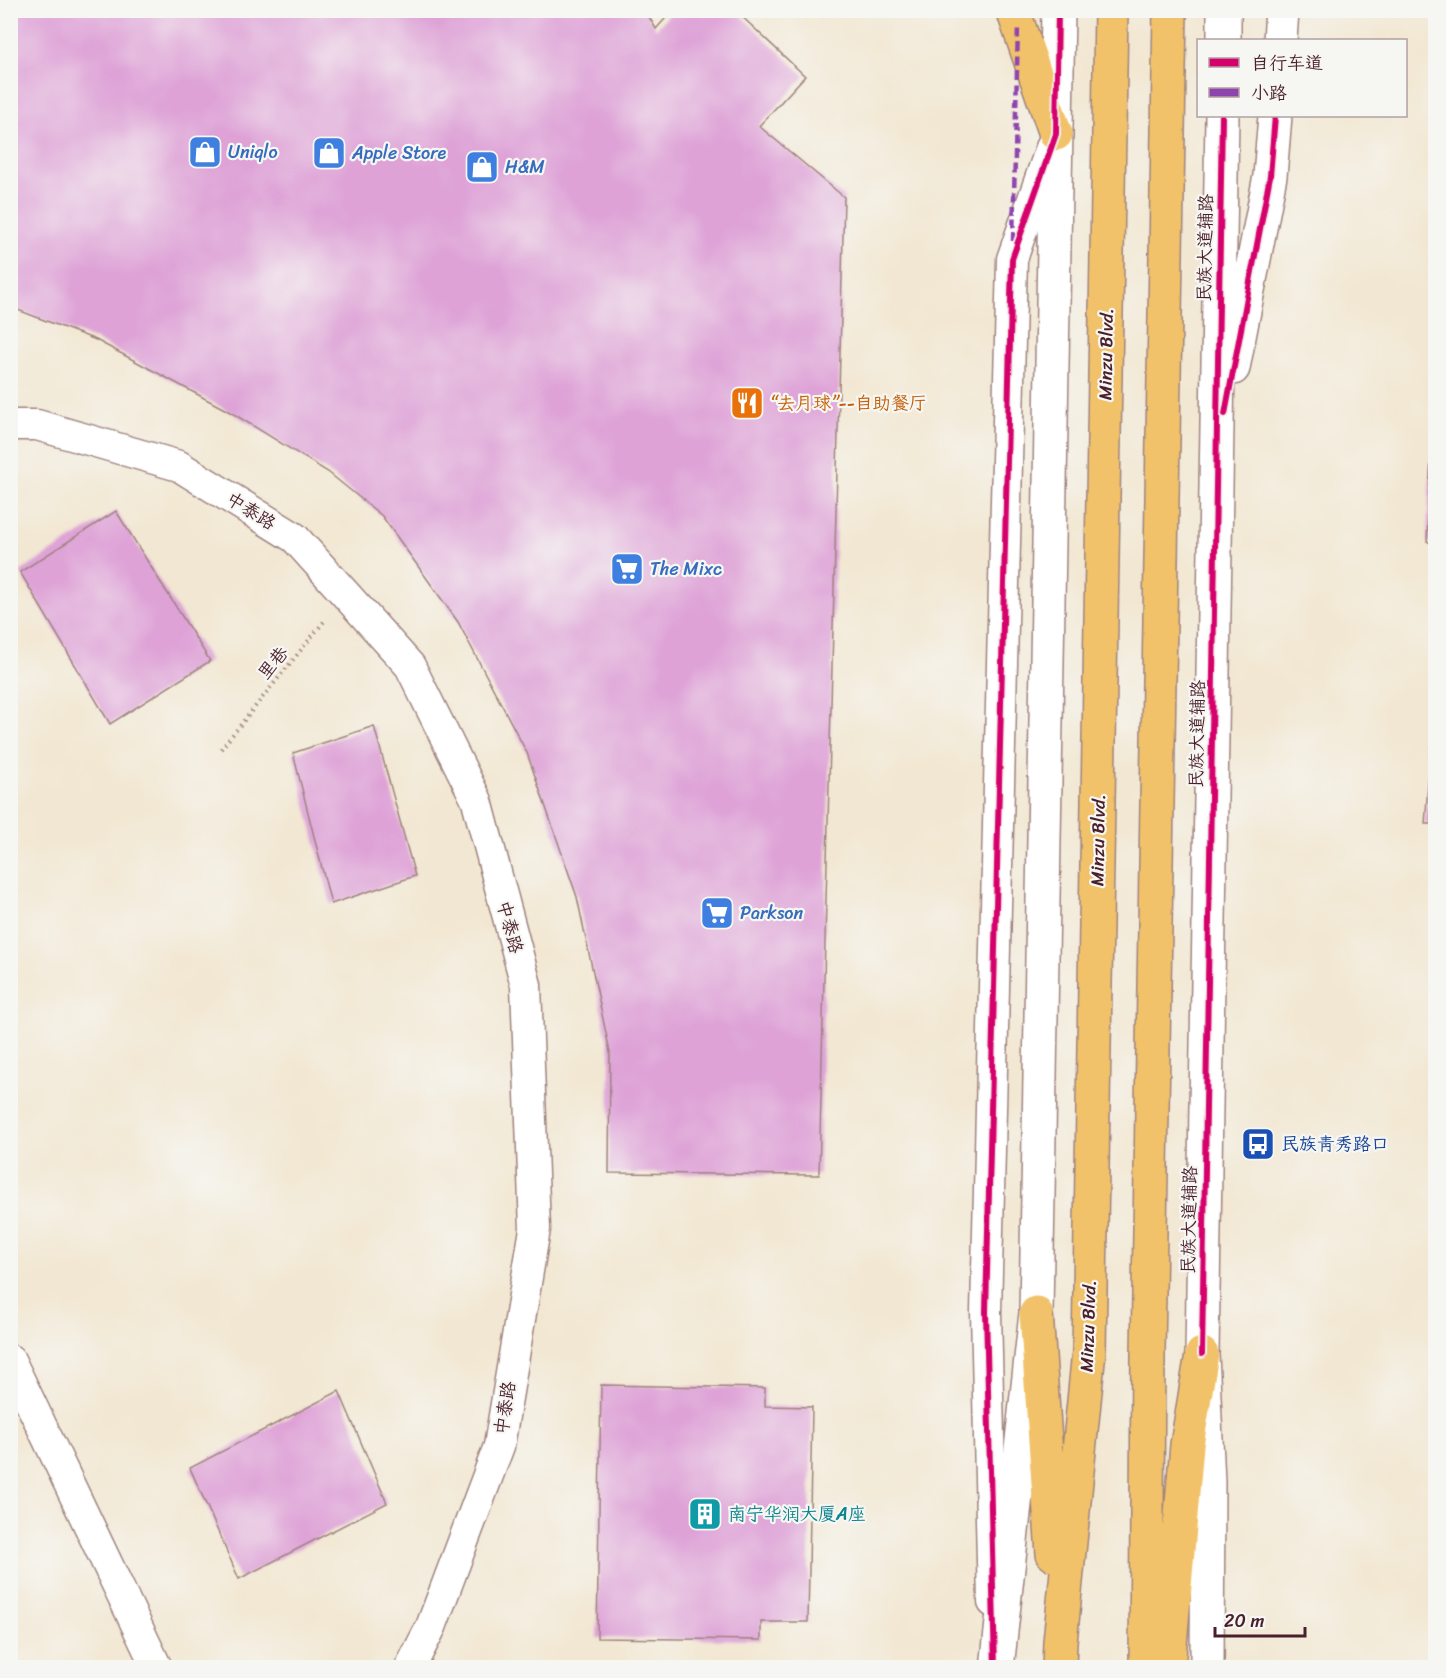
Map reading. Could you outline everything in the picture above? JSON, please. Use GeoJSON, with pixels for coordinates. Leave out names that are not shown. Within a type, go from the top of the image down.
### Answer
{"type":"FeatureCollection","features":[{"type":"Feature","properties":{"kind":"main road"},"geometry":{"type":"LineString","coordinates":[[1013,10],[1056,134]]}},
{"type":"Feature","properties":{"kind":"main road","name":"Minzu Blvd."},"geometry":{"type":"LineString","coordinates":[[1060,1655],[1089,1351],[1112,10]]}},
{"type":"Feature","properties":{"kind":"main road"},"geometry":{"type":"LineString","coordinates":[[1146,1668],[1148,1330],[1170,10]]}},
{"type":"Feature","properties":{"kind":"main road"},"geometry":{"type":"LineString","coordinates":[[1036,1313],[1060,1655]]}},
{"type":"Feature","properties":{"kind":"main road"},"geometry":{"type":"LineString","coordinates":[[1168,1668],[1187,1445],[1202,1354]]}},
{"type":"Feature","properties":{"kind":"street"},"geometry":{"type":"LineString","coordinates":[[996,1668],[1036,1313],[1058,10]]}},
{"type":"Feature","properties":{"kind":"street"},"geometry":{"type":"LineString","coordinates":[[1224,10],[1224,39]]}},
{"type":"Feature","properties":{"kind":"street"},"geometry":{"type":"LineString","coordinates":[[1280,39],[1282,10]]}},
{"type":"Feature","properties":{"kind":"street","name":"民族大道辅路"},"geometry":{"type":"LineString","coordinates":[[1207,1668],[1208,1482],[1202,1354],[1222,117]]}},
{"type":"Feature","properties":{"kind":"street"},"geometry":{"type":"LineString","coordinates":[[1217,456],[1270,176],[1275,117]]}},
{"type":"Feature","properties":{"kind":"street"},"geometry":{"type":"LineString","coordinates":[[996,1668],[986,1312],[1012,259],[1056,134]]}},
{"type":"Feature","properties":{"kind":"street","name":"中泰路"},"geometry":{"type":"LineString","coordinates":[[10,425],[37,425],[179,466],[295,538],[410,666],[477,801],[526,985],[535,1229],[499,1446],[431,1627],[410,1668]]}},
{"type":"Feature","properties":{"kind":"street"},"geometry":{"type":"LineString","coordinates":[[10,1360],[157,1668]]}},
{"type":"Feature","properties":{"kind":"building","name":"The Mixc"},"geometry":{"type":"Polygon","coordinates":[[[10,10],[645,10],[656,29],[673,10],[735,10],[805,76],[759,126],[844,197],[819,1175],[609,1173],[610,1052],[577,897],[527,753],[458,622],[382,516],[328,472],[232,413],[96,340],[10,307],[10,10]]]}},
{"type":"Feature","properties":{"kind":"building"},"geometry":{"type":"Polygon","coordinates":[[[1431,456],[1436,456],[1436,546],[1427,541],[1431,456]]]}},
{"type":"Feature","properties":{"kind":"building"},"geometry":{"type":"Polygon","coordinates":[[[116,511],[210,661],[110,724],[20,572],[116,511]]]}},
{"type":"Feature","properties":{"kind":"building"},"geometry":{"type":"Polygon","coordinates":[[[374,726],[415,876],[331,904],[293,753],[374,726]]]}},
{"type":"Feature","properties":{"kind":"building"},"geometry":{"type":"Polygon","coordinates":[[[1436,744],[1436,824],[1425,824],[1431,747],[1436,744]]]}},
{"type":"Feature","properties":{"kind":"building","name":"南宁华润大厦A座"},"geometry":{"type":"Polygon","coordinates":[[[601,1385],[765,1388],[765,1406],[812,1407],[808,1622],[761,1622],[761,1640],[597,1638],[601,1385]]]}},
{"type":"Feature","properties":{"kind":"building"},"geometry":{"type":"Polygon","coordinates":[[[339,1391],[387,1503],[239,1579],[190,1468],[339,1391]]]}},
{"type":"Feature","properties":{"kind":"marked path"},"geometry":{"type":"LineString","coordinates":[[1013,241],[1018,25]]}},
{"type":"Feature","properties":{"kind":"cycle path"},"geometry":{"type":"LineString","coordinates":[[995,1668],[986,1312],[1012,259],[1056,134],[1058,10]]}},
{"type":"Feature","properties":{"kind":"cycle path"},"geometry":{"type":"LineString","coordinates":[[1202,1354],[1222,117]]}},
{"type":"Feature","properties":{"kind":"cycle path"},"geometry":{"type":"LineString","coordinates":[[1225,414],[1270,176],[1275,117]]}},
{"type":"Feature","properties":{"kind":"place","name":"Uniqlo"},"geometry":{"type":"Point","coordinates":[205,152]}},
{"type":"Feature","properties":{"kind":"place","name":"Apple Store"},"geometry":{"type":"Point","coordinates":[329,153]}},
{"type":"Feature","properties":{"kind":"place","name":"H&M"},"geometry":{"type":"Point","coordinates":[482,167]}},
{"type":"Feature","properties":{"kind":"place","name":"“去月球”--自助餐厅"},"geometry":{"type":"Point","coordinates":[747,403]}},
{"type":"Feature","properties":{"kind":"place","name":"The Mixc"},"geometry":{"type":"Point","coordinates":[627,569]}},
{"type":"Feature","properties":{"kind":"place","name":"Parkson"},"geometry":{"type":"Point","coordinates":[717,913]}},
{"type":"Feature","properties":{"kind":"place","name":"民族青秀路口"},"geometry":{"type":"Point","coordinates":[1258,1144]}},
{"type":"Feature","properties":{"kind":"place","name":"南宁华润大厦A座"},"geometry":{"type":"Point","coordinates":[705,1514]}}]}
